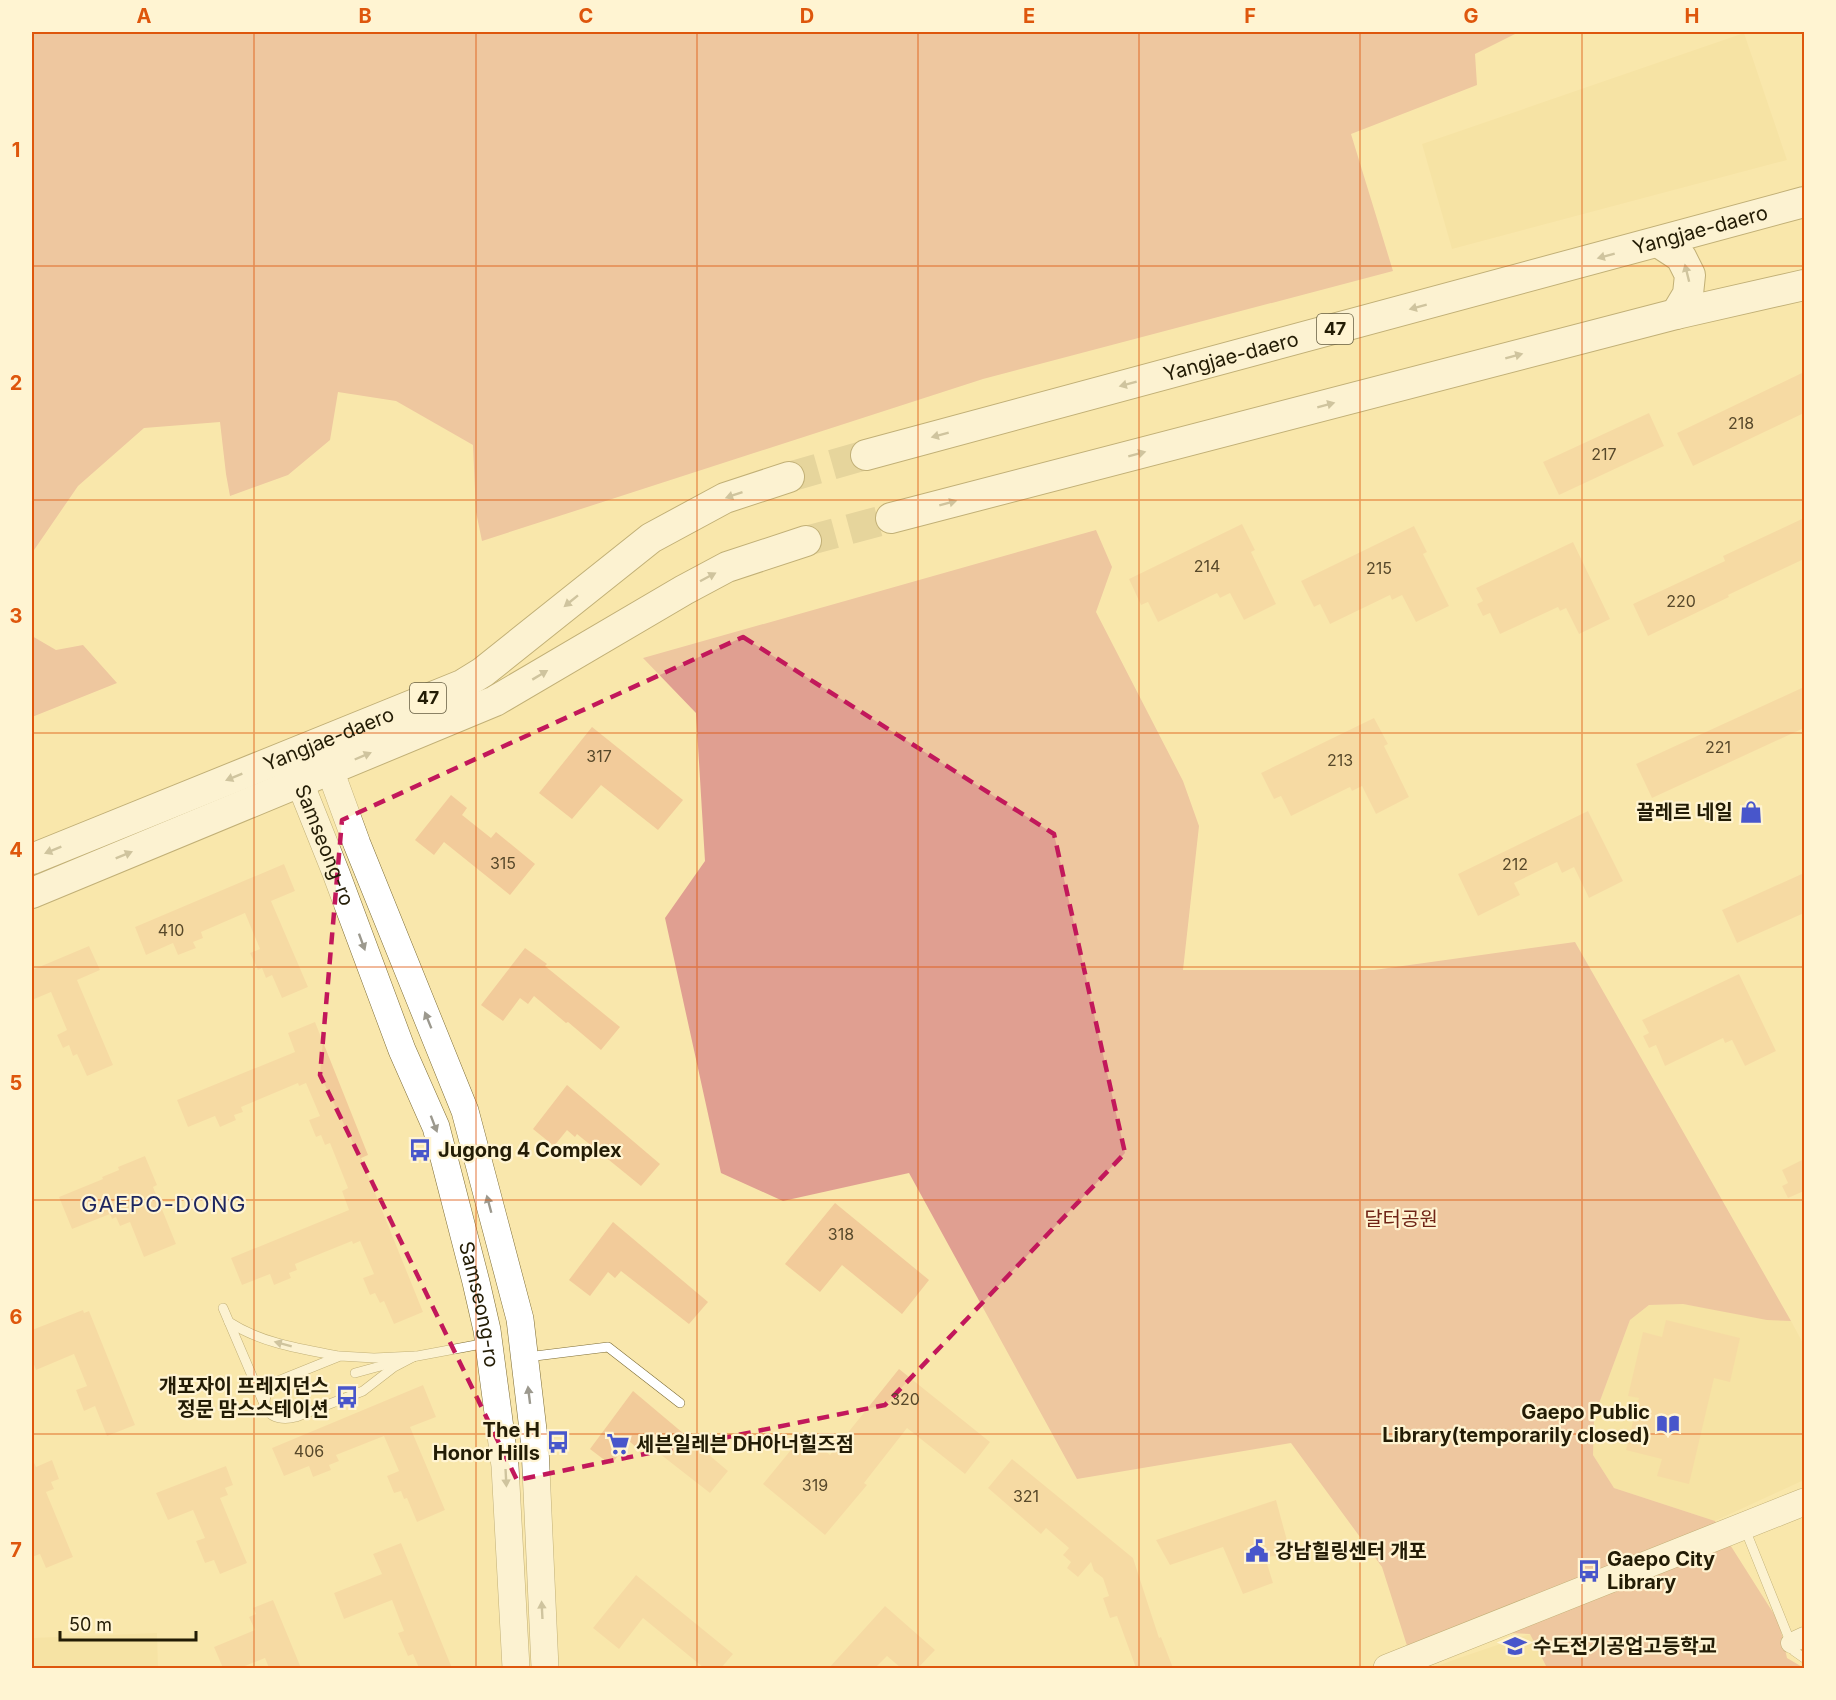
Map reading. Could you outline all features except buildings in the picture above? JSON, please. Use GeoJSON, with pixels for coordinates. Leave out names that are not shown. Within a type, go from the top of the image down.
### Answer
{"type":"FeatureCollection","features":[{"type":"Feature","properties":{"kind":"main road","name":"Yangjae-daero"},"geometry":{"type":"LineString","coordinates":[[866,455],[1804,202]]}},
{"type":"Feature","properties":{"kind":"main road"},"geometry":{"type":"LineString","coordinates":[[1658,242],[1681,257],[1690,275],[1688,294],[1676,314]]}},
{"type":"Feature","properties":{"kind":"main road"},"geometry":{"type":"LineString","coordinates":[[891,518],[1676,314],[1804,285]]}},
{"type":"Feature","properties":{"kind":"main road","name":"Yangjae-daero"},"geometry":{"type":"LineString","coordinates":[[32,859],[462,685],[483,672],[651,538],[725,498],[789,477]]}},
{"type":"Feature","properties":{"kind":"main road","name":"Yangjae-daero"},"geometry":{"type":"LineString","coordinates":[[32,893],[495,701],[727,567],[806,541]]}},
{"type":"Feature","properties":{"kind":"main road","name":"Samseong-ro"},"geometry":{"type":"LineString","coordinates":[[304,749],[330,770],[357,844],[465,1111],[520,1319],[535,1447],[545,1668]]}},
{"type":"Feature","properties":{"kind":"main road","name":"Samseong-ro"},"geometry":{"type":"LineString","coordinates":[[304,749],[300,783],[402,1050],[436,1127],[476,1282],[489,1342],[505,1466],[516,1668]]}},
{"type":"Feature","properties":{"kind":"main road"},"geometry":{"type":"LineString","coordinates":[[1388,1668],[1804,1502]]}},
{"type":"Feature","properties":{"kind":"lane"},"geometry":{"type":"LineString","coordinates":[[223,1308],[265,1406],[270,1414],[278,1419],[296,1417],[363,1391],[394,1367],[415,1356]]}},
{"type":"Feature","properties":{"kind":"lane"},"geometry":{"type":"LineString","coordinates":[[229,1322],[240,1329],[284,1345],[340,1356],[361,1358],[415,1356]]}},
{"type":"Feature","properties":{"kind":"lane"},"geometry":{"type":"LineString","coordinates":[[355,1373],[415,1356],[489,1342]]}},
{"type":"Feature","properties":{"kind":"lane"},"geometry":{"type":"LineString","coordinates":[[525,1357],[608,1347],[680,1403]]}},
{"type":"Feature","properties":{"kind":"lane"},"geometry":{"type":"LineString","coordinates":[[265,1406],[265,1398],[273,1383],[340,1356]]}},
{"type":"Feature","properties":{"kind":"lane"},"geometry":{"type":"LineString","coordinates":[[1743,1525],[1798,1640],[1794,1651],[1804,1658]]}},
{"type":"Feature","properties":{"kind":"highlighted area"},"geometry":{"type":"Polygon","coordinates":[[[743,637],[1054,834],[1125,1153],[885,1405],[517,1480],[320,1075],[342,820],[743,637]]]}},
{"type":"Feature","properties":{"kind":"shaded area"},"geometry":{"type":"Polygon","coordinates":[[[1744,33],[1787,160],[1452,249],[1422,144],[1744,33]]]}},
{"type":"Feature","properties":{"kind":"shaded area"},"geometry":{"type":"Polygon","coordinates":[[[1683,1304],[1791,1321],[1804,1345],[1804,1480],[1715,1521],[1614,1488],[1593,1455],[1594,1417],[1630,1320],[1649,1305],[1683,1304]]]}},
{"type":"Feature","properties":{"kind":"shaded area"},"geometry":{"type":"Polygon","coordinates":[[[157,1633],[158,1668],[32,1668],[32,1638],[157,1633]]]}},
{"type":"Feature","properties":{"kind":"shaded area","name":"수도전기공업고등학교"},"geometry":{"type":"Polygon","coordinates":[[[1530,1634],[1547,1668],[1432,1668],[1459,1658],[1530,1634]]]}},
{"type":"Feature","properties":{"kind":"green space"},"geometry":{"type":"Polygon","coordinates":[[[32,32],[1519,32],[1475,54],[1477,85],[1351,134],[1393,271],[983,379],[482,541],[476,512],[473,445],[396,401],[338,392],[330,440],[288,475],[230,496],[220,422],[144,428],[78,486],[32,553],[32,32]]]}},
{"type":"Feature","properties":{"kind":"green space","name":"달터공원"},"geometry":{"type":"Polygon","coordinates":[[[1096,530],[1112,567],[1096,612],[1183,781],[1199,826],[1183,970],[1374,970],[1575,942],[1791,1321],[1767,1320],[1683,1304],[1649,1305],[1630,1320],[1594,1417],[1593,1455],[1614,1488],[1715,1521],[1779,1622],[1787,1658],[1804,1668],[1547,1668],[1530,1634],[1481,1632],[1409,1652],[1382,1567],[1291,1443],[1077,1479],[909,1173],[783,1201],[721,1173],[665,918],[705,861],[696,713],[643,658],[1096,530]]]}},
{"type":"Feature","properties":{"kind":"green space"},"geometry":{"type":"Polygon","coordinates":[[[32,636],[56,650],[83,645],[117,683],[32,717],[32,636]]]}},
{"type":"Feature","properties":{"kind":"tunnel"},"geometry":{"type":"LineString","coordinates":[[789,477],[866,455]]}},
{"type":"Feature","properties":{"kind":"tunnel"},"geometry":{"type":"LineString","coordinates":[[806,541],[891,518]]}},
{"type":"Feature","properties":{"kind":"place","name":"끌레르 네일"},"geometry":{"type":"Point","coordinates":[1751,812]}},
{"type":"Feature","properties":{"kind":"place","name":"Jugong 4 Complex"},"geometry":{"type":"Point","coordinates":[420,1150]}},
{"type":"Feature","properties":{"kind":"place","name":"개포자이 프레지던스 정문 맘스스테이션"},"geometry":{"type":"Point","coordinates":[347,1397]}},
{"type":"Feature","properties":{"kind":"place","name":"Gaepo Public Library(temporarily closed)"},"geometry":{"type":"Point","coordinates":[1668,1424]}},
{"type":"Feature","properties":{"kind":"place","name":"The H Honor Hills"},"geometry":{"type":"Point","coordinates":[558,1442]}},
{"type":"Feature","properties":{"kind":"place","name":"세븐일레븐 DH아너힐즈점"},"geometry":{"type":"Point","coordinates":[618,1444]}},
{"type":"Feature","properties":{"kind":"place","name":"강남힐링센터 개포"},"geometry":{"type":"Point","coordinates":[1257,1551]}},
{"type":"Feature","properties":{"kind":"place","name":"Gaepo City Library"},"geometry":{"type":"Point","coordinates":[1589,1571]}},
{"type":"Feature","properties":{"kind":"place","name":"수도전기공업고등학교"},"geometry":{"type":"Point","coordinates":[1515,1646]}},
{"type":"Feature","properties":{"kind":"district","name":"GAEPO-DONG"},"geometry":{"type":"Point","coordinates":[164,1204]}}]}
